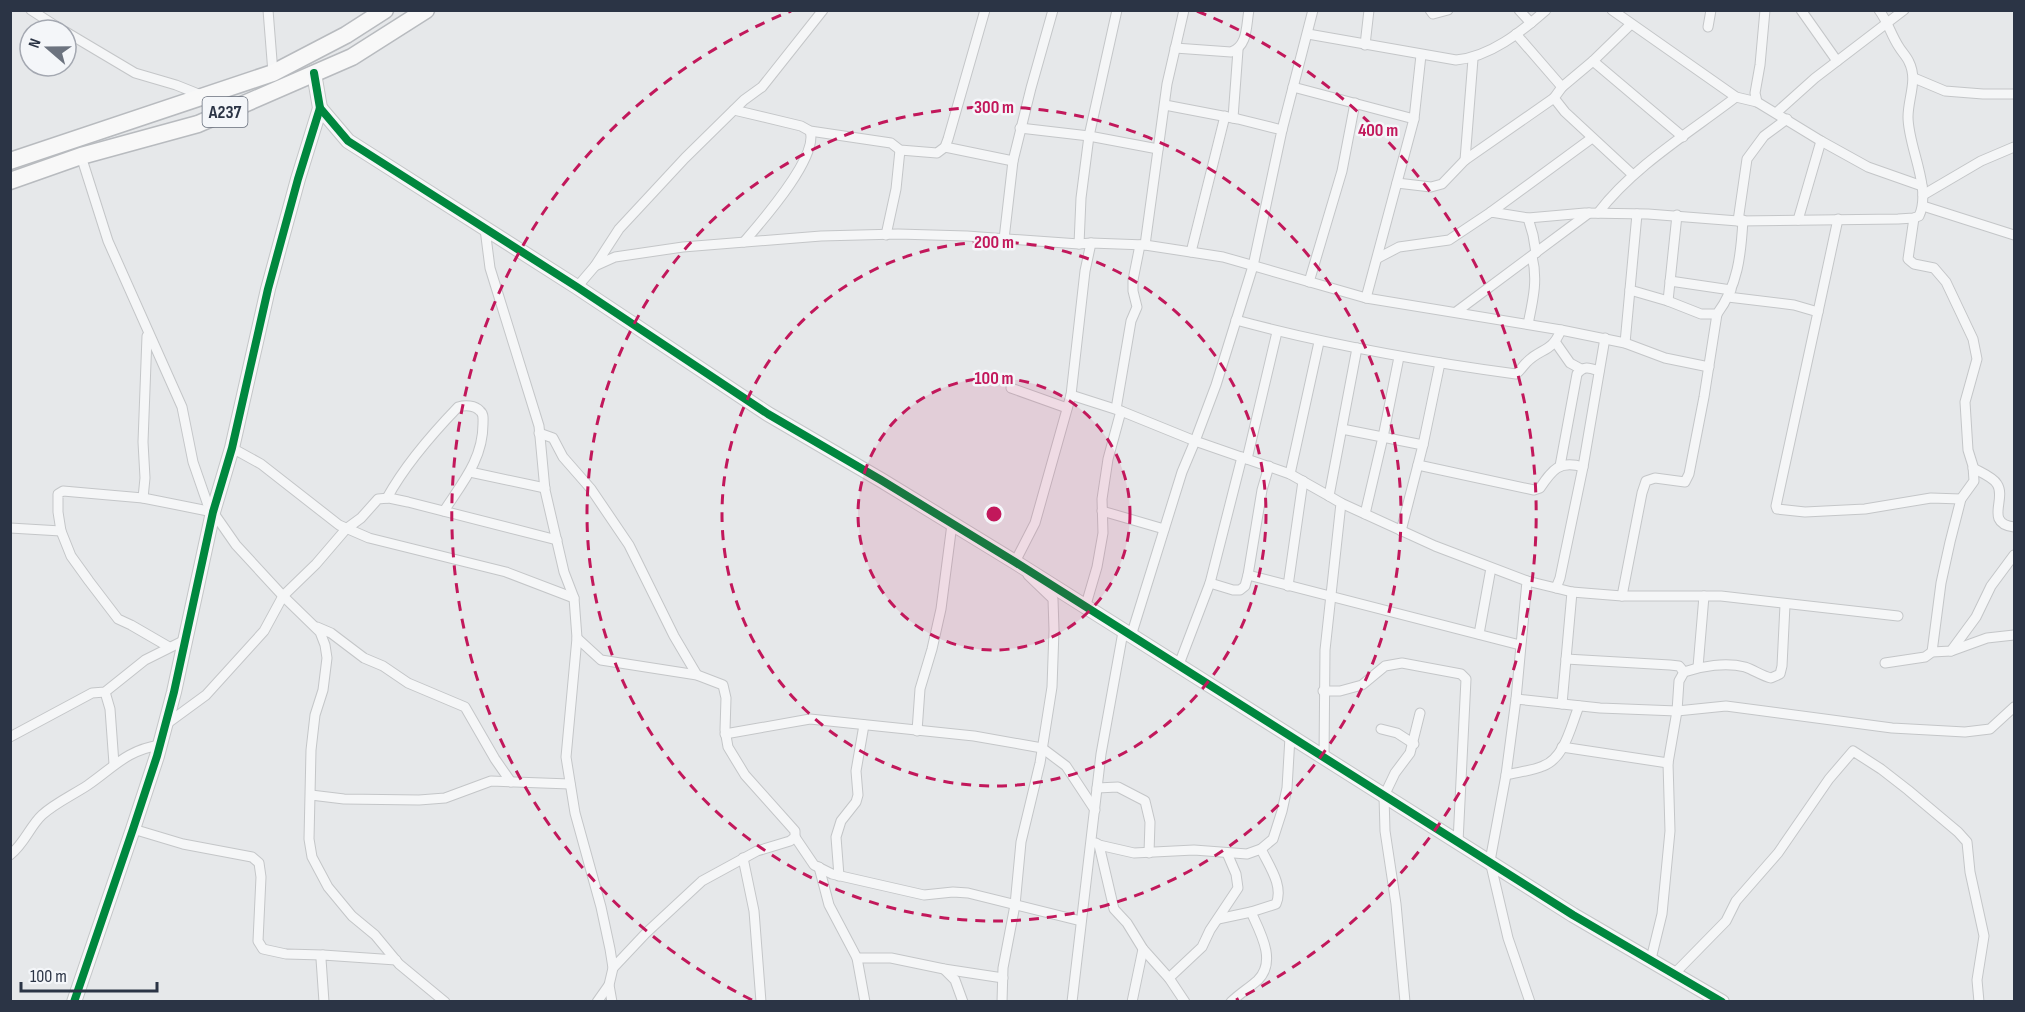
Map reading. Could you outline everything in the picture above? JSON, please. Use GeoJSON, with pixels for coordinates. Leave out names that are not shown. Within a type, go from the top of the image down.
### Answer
{"type":"FeatureCollection","features":[{"type":"Feature","properties":{"kind":"highway","name":"A237"},"geometry":{"type":"LineString","coordinates":[[10,161],[273,73],[346,35],[385,10]]}},
{"type":"Feature","properties":{"kind":"highway","name":"A237"},"geometry":{"type":"LineString","coordinates":[[10,181],[81,156],[198,124],[351,57],[426,10]]}},
{"type":"Feature","properties":{"kind":"street"},"geometry":{"type":"LineString","coordinates":[[268,10],[273,73]]}},
{"type":"Feature","properties":{"kind":"street"},"geometry":{"type":"LineString","coordinates":[[577,287],[596,266],[619,229],[685,158],[734,110],[762,87],[823,10]]}},
{"type":"Feature","properties":{"kind":"street"},"geometry":{"type":"LineString","coordinates":[[734,110],[801,126],[810,131],[891,142],[900,150],[937,153],[945,147],[985,10]]}},
{"type":"Feature","properties":{"kind":"street"},"geometry":{"type":"LineString","coordinates":[[1004,239],[1013,161],[1020,128],[1053,10]]}},
{"type":"Feature","properties":{"kind":"street"},"geometry":{"type":"LineString","coordinates":[[1079,244],[1081,198],[1089,136],[1117,10]]}},
{"type":"Feature","properties":{"kind":"street"},"geometry":{"type":"LineString","coordinates":[[1085,608],[1097,567],[1103,533],[1102,499],[1108,459],[1118,410],[1131,321],[1137,307],[1133,280],[1143,245],[1165,105],[1184,10]]}},
{"type":"Feature","properties":{"kind":"street"},"geometry":{"type":"LineString","coordinates":[[1191,252],[1229,117],[1238,50],[1243,44],[1249,10]]}},
{"type":"Feature","properties":{"kind":"street"},"geometry":{"type":"LineString","coordinates":[[1072,1002],[1097,788],[1110,701],[1127,634],[1182,471],[1216,385],[1253,266],[1282,130],[1313,10]]}},
{"type":"Feature","properties":{"kind":"street"},"geometry":{"type":"LineString","coordinates":[[1365,45],[1369,10]]}},
{"type":"Feature","properties":{"kind":"street"},"geometry":{"type":"LineString","coordinates":[[1430,10],[1433,14],[1448,10]]}},
{"type":"Feature","properties":{"kind":"street"},"geometry":{"type":"LineString","coordinates":[[1519,10],[1531,23]]}},
{"type":"Feature","properties":{"kind":"street"},"geometry":{"type":"LineString","coordinates":[[1308,34],[1421,55],[1456,60],[1473,59],[1516,34],[1546,10]]}},
{"type":"Feature","properties":{"kind":"street"},"geometry":{"type":"LineString","coordinates":[[1612,10],[1630,25],[1736,97],[1757,102],[1868,167],[1922,191]]}},
{"type":"Feature","properties":{"kind":"street"},"geometry":{"type":"LineString","coordinates":[[1708,27],[1711,10]]}},
{"type":"Feature","properties":{"kind":"street"},"geometry":{"type":"LineString","coordinates":[[1757,102],[1755,93],[1766,10]]}},
{"type":"Feature","properties":{"kind":"street"},"geometry":{"type":"LineString","coordinates":[[1801,10],[1837,61]]}},
{"type":"Feature","properties":{"kind":"street"},"geometry":{"type":"LineString","coordinates":[[1491,212],[1528,218],[1594,213],[1740,220],[1914,218],[1919,216],[1923,206],[1922,191],[1908,117],[1914,78],[1910,62],[1879,10]]}},
{"type":"Feature","properties":{"kind":"street"},"geometry":{"type":"LineString","coordinates":[[1776,113],[1815,78],[1889,24],[1904,10]]}},
{"type":"Feature","properties":{"kind":"street"},"geometry":{"type":"LineString","coordinates":[[1397,183],[1431,187],[1442,184],[1465,160],[1554,98],[1562,87],[1630,25]]}},
{"type":"Feature","properties":{"kind":"street"},"geometry":{"type":"LineString","coordinates":[[1516,34],[1562,87]]}},
{"type":"Feature","properties":{"kind":"street"},"geometry":{"type":"LineString","coordinates":[[78,39],[135,73],[206,97]]}},
{"type":"Feature","properties":{"kind":"street"},"geometry":{"type":"LineString","coordinates":[[1175,48],[1231,52],[1238,50]]}},
{"type":"Feature","properties":{"kind":"street"},"geometry":{"type":"LineString","coordinates":[[1366,298],[1414,119],[1421,55]]}},
{"type":"Feature","properties":{"kind":"street"},"geometry":{"type":"LineString","coordinates":[[1465,160],[1473,59]]}},
{"type":"Feature","properties":{"kind":"street"},"geometry":{"type":"LineString","coordinates":[[1593,61],[1683,137]]}},
{"type":"Feature","properties":{"kind":"street"},"geometry":{"type":"LineString","coordinates":[[74,1002],[160,745],[212,511],[232,448],[268,289],[298,178],[320,108],[314,73]]}},
{"type":"Feature","properties":{"kind":"street"},"geometry":{"type":"LineString","coordinates":[[1914,78],[1946,91],[2014,94]]}},
{"type":"Feature","properties":{"kind":"street"},"geometry":{"type":"LineString","coordinates":[[1293,87],[1414,119]]}},
{"type":"Feature","properties":{"kind":"street"},"geometry":{"type":"LineString","coordinates":[[1456,312],[1594,213],[1633,175],[1736,97]]}},
{"type":"Feature","properties":{"kind":"street"},"geometry":{"type":"LineString","coordinates":[[1554,98],[1565,112],[1633,175]]}},
{"type":"Feature","properties":{"kind":"street"},"geometry":{"type":"LineString","coordinates":[[1310,282],[1342,171],[1355,103]]}},
{"type":"Feature","properties":{"kind":"street"},"geometry":{"type":"LineString","coordinates":[[1165,105],[1282,130]]}},
{"type":"Feature","properties":{"kind":"street"},"geometry":{"type":"LineString","coordinates":[[320,108],[348,141],[577,287],[768,414],[1015,562],[1573,915],[1722,1002]]}},
{"type":"Feature","properties":{"kind":"street"},"geometry":{"type":"LineString","coordinates":[[1622,596],[1646,481],[1654,478],[1685,482],[1689,474],[1717,314],[1738,273],[1740,220],[1747,159],[1764,136],[1787,119]]}},
{"type":"Feature","properties":{"kind":"street"},"geometry":{"type":"LineString","coordinates":[[1020,128],[1089,136],[1158,149]]}},
{"type":"Feature","properties":{"kind":"street"},"geometry":{"type":"LineString","coordinates":[[744,242],[782,197],[803,162],[812,137],[810,131]]}},
{"type":"Feature","properties":{"kind":"street"},"geometry":{"type":"LineString","coordinates":[[1378,258],[1400,247],[1449,240],[1592,138]]}},
{"type":"Feature","properties":{"kind":"street"},"geometry":{"type":"LineString","coordinates":[[1798,220],[1821,141]]}},
{"type":"Feature","properties":{"kind":"street"},"geometry":{"type":"LineString","coordinates":[[945,147],[1013,161]]}},
{"type":"Feature","properties":{"kind":"street"},"geometry":{"type":"LineString","coordinates":[[1922,191],[2014,147]]}},
{"type":"Feature","properties":{"kind":"street"},"geometry":{"type":"LineString","coordinates":[[886,235],[896,189],[900,150]]}},
{"type":"Feature","properties":{"kind":"street"},"geometry":{"type":"LineString","coordinates":[[81,156],[108,241],[182,407],[194,462],[212,511],[236,545],[322,637],[327,658],[323,690],[315,715],[311,750],[309,839],[312,857],[339,902],[375,935],[396,960],[445,1002]]}},
{"type":"Feature","properties":{"kind":"street"},"geometry":{"type":"LineString","coordinates":[[1923,206],[2014,236]]}},
{"type":"Feature","properties":{"kind":"street"},"geometry":{"type":"LineString","coordinates":[[1625,343],[1637,214]]}},
{"type":"Feature","properties":{"kind":"street"},"geometry":{"type":"LineString","coordinates":[[1668,301],[1677,216]]}},
{"type":"Feature","properties":{"kind":"street"},"geometry":{"type":"LineString","coordinates":[[1528,218],[1533,235],[1536,272],[1528,324]]}},
{"type":"Feature","properties":{"kind":"street"},"geometry":{"type":"LineString","coordinates":[[1914,218],[1908,259],[1914,264],[1934,268],[1946,282],[1973,339],[1977,359],[1965,402],[1968,450],[1974,481],[1961,500],[1941,583],[1932,652]]}},
{"type":"Feature","properties":{"kind":"street"},"geometry":{"type":"LineString","coordinates":[[1838,219],[1776,506],[1781,511],[1817,512],[1865,509],[1931,498],[1961,500]]}},
{"type":"Feature","properties":{"kind":"street"},"geometry":{"type":"LineString","coordinates":[[485,229],[490,268],[524,375],[539,433],[545,488],[564,572],[574,598],[577,638],[566,757],[575,813],[601,907],[613,968],[609,985],[597,1002]]}},
{"type":"Feature","properties":{"kind":"street"},"geometry":{"type":"LineString","coordinates":[[596,266],[615,257],[683,247],[821,236],[886,235],[1143,245],[1223,257],[1366,298],[1605,338],[1665,358],[1709,368]]}},
{"type":"Feature","properties":{"kind":"street"},"geometry":{"type":"LineString","coordinates":[[1015,562],[1035,523],[1071,395],[1085,271],[1091,243]]}},
{"type":"Feature","properties":{"kind":"street"},"geometry":{"type":"LineString","coordinates":[[1670,282],[1794,305],[1818,312]]}},
{"type":"Feature","properties":{"kind":"street"},"geometry":{"type":"LineString","coordinates":[[1630,290],[1668,301],[1701,315],[1717,314]]}},
{"type":"Feature","properties":{"kind":"street"},"geometry":{"type":"LineString","coordinates":[[1236,320],[1319,342],[1399,357],[1516,374],[1527,362],[1556,343],[1561,330]]}},
{"type":"Feature","properties":{"kind":"street"},"geometry":{"type":"LineString","coordinates":[[143,498],[148,330]]}},
{"type":"Feature","properties":{"kind":"street"},"geometry":{"type":"LineString","coordinates":[[1178,667],[1210,583],[1277,332]]}},
{"type":"Feature","properties":{"kind":"street"},"geometry":{"type":"LineString","coordinates":[[1556,588],[1583,467],[1605,338]]}},
{"type":"Feature","properties":{"kind":"street"},"geometry":{"type":"LineString","coordinates":[[1290,474],[1319,342]]}},
{"type":"Feature","properties":{"kind":"street"},"geometry":{"type":"LineString","coordinates":[[1556,343],[1570,363],[1581,369]]}},
{"type":"Feature","properties":{"kind":"street"},"geometry":{"type":"LineString","coordinates":[[1329,496],[1357,348]]}},
{"type":"Feature","properties":{"kind":"street"},"geometry":{"type":"LineString","coordinates":[[1365,514],[1399,357]]}},
{"type":"Feature","properties":{"kind":"street"},"geometry":{"type":"LineString","coordinates":[[1401,531],[1423,445],[1440,363]]}},
{"type":"Feature","properties":{"kind":"street"},"geometry":{"type":"LineString","coordinates":[[1560,466],[1577,374],[1581,369],[1588,367],[1599,371]]}},
{"type":"Feature","properties":{"kind":"street"},"geometry":{"type":"LineString","coordinates":[[1011,388],[1067,408]]}},
{"type":"Feature","properties":{"kind":"street"},"geometry":{"type":"LineString","coordinates":[[1071,395],[1118,410],[1195,441],[1290,474],[1341,503],[1401,531],[1527,581],[1572,592],[1622,596],[1721,596],[1898,616]]}},
{"type":"Feature","properties":{"kind":"street"},"geometry":{"type":"LineString","coordinates":[[387,498],[397,481],[436,430],[458,406],[463,405],[478,409],[483,417],[483,437],[480,451],[470,472],[444,511]]}},
{"type":"Feature","properties":{"kind":"street"},"geometry":{"type":"LineString","coordinates":[[1342,429],[1423,445]]}},
{"type":"Feature","properties":{"kind":"street"},"geometry":{"type":"LineString","coordinates":[[539,433],[553,438],[563,457],[591,489],[629,545],[674,636],[697,675]]}},
{"type":"Feature","properties":{"kind":"street"},"geometry":{"type":"LineString","coordinates":[[232,448],[261,464],[314,508],[346,529],[369,538],[506,572],[574,598]]}},
{"type":"Feature","properties":{"kind":"street"},"geometry":{"type":"LineString","coordinates":[[1418,465],[1534,490],[1540,488],[1551,471],[1560,466],[1572,464],[1583,467]]}},
{"type":"Feature","properties":{"kind":"street"},"geometry":{"type":"LineString","coordinates":[[1210,583],[1233,590],[1240,590],[1245,586],[1262,490],[1269,466]]}},
{"type":"Feature","properties":{"kind":"street"},"geometry":{"type":"LineString","coordinates":[[1973,468],[1999,486],[1997,514],[2000,520],[2014,527]]}},
{"type":"Feature","properties":{"kind":"street"},"geometry":{"type":"LineString","coordinates":[[470,472],[545,488]]}},
{"type":"Feature","properties":{"kind":"street"},"geometry":{"type":"LineString","coordinates":[[1288,586],[1304,481]]}},
{"type":"Feature","properties":{"kind":"street"},"geometry":{"type":"LineString","coordinates":[[169,648],[118,619],[71,556],[58,512],[58,494],[63,491],[143,498],[212,511]]}},
{"type":"Feature","properties":{"kind":"street"},"geometry":{"type":"LineString","coordinates":[[165,724],[206,695],[264,631],[283,596],[316,564],[346,529],[361,518],[378,500],[387,498],[557,540]]}},
{"type":"Feature","properties":{"kind":"street"},"geometry":{"type":"LineString","coordinates":[[1324,758],[1324,650],[1341,503]]}},
{"type":"Feature","properties":{"kind":"street"},"geometry":{"type":"LineString","coordinates":[[1102,511],[1164,529]]}},
{"type":"Feature","properties":{"kind":"street"},"geometry":{"type":"LineString","coordinates":[[917,731],[920,689],[941,609],[952,524]]}},
{"type":"Feature","properties":{"kind":"street"},"geometry":{"type":"LineString","coordinates":[[10,528],[62,531]]}},
{"type":"Feature","properties":{"kind":"street"},"geometry":{"type":"LineString","coordinates":[[1951,651],[1976,617],[1991,586],[2014,555]]}},
{"type":"Feature","properties":{"kind":"street"},"geometry":{"type":"LineString","coordinates":[[1002,1002],[1003,978],[1015,905],[1021,842],[1042,748],[1052,687],[1054,630],[1053,599],[1015,562]]}},
{"type":"Feature","properties":{"kind":"street"},"geometry":{"type":"LineString","coordinates":[[1479,634],[1491,568]]}},
{"type":"Feature","properties":{"kind":"street"},"geometry":{"type":"LineString","coordinates":[[1248,575],[1520,645]]}},
{"type":"Feature","properties":{"kind":"street"},"geometry":{"type":"LineString","coordinates":[[1527,581],[1506,775],[1490,861],[1508,938],[1530,1002]]}},
{"type":"Feature","properties":{"kind":"street"},"geometry":{"type":"LineString","coordinates":[[1562,704],[1572,592]]}},
{"type":"Feature","properties":{"kind":"street"},"geometry":{"type":"LineString","coordinates":[[1698,667],[1704,596]]}},
{"type":"Feature","properties":{"kind":"street"},"geometry":{"type":"LineString","coordinates":[[1651,959],[1662,914],[1670,831],[1668,763],[1677,711],[1679,681],[1684,672],[1698,667],[1734,665],[1747,667],[1771,678],[1780,674],[1785,605]]}},
{"type":"Feature","properties":{"kind":"street"},"geometry":{"type":"LineString","coordinates":[[312,625],[331,633],[355,653],[382,666],[408,683],[465,707],[495,759],[512,782]]}},
{"type":"Feature","properties":{"kind":"street"},"geometry":{"type":"LineString","coordinates":[[1886,663],[1925,657],[1932,652],[1951,651],[1987,638],[2014,634]]}},
{"type":"Feature","properties":{"kind":"street"},"geometry":{"type":"LineString","coordinates":[[577,638],[601,660],[697,675],[723,685],[726,698],[725,734],[728,747],[745,775],[795,831],[795,837],[814,865],[838,876],[924,895],[958,892],[1081,921]]}},
{"type":"Feature","properties":{"kind":"street"},"geometry":{"type":"LineString","coordinates":[[10,737],[92,693],[105,692],[145,660],[185,640]]}},
{"type":"Feature","properties":{"kind":"street"},"geometry":{"type":"LineString","coordinates":[[1566,659],[1670,665],[1679,666],[1684,672]]}},
{"type":"Feature","properties":{"kind":"street"},"geometry":{"type":"LineString","coordinates":[[1323,691],[1340,691],[1362,686],[1385,666],[1402,663],[1461,674],[1466,679],[1458,842]]}},
{"type":"Feature","properties":{"kind":"street"},"geometry":{"type":"LineString","coordinates":[[105,692],[110,710],[114,764]]}},
{"type":"Feature","properties":{"kind":"street"},"geometry":{"type":"LineString","coordinates":[[1516,699],[1579,706],[1677,711],[1726,706],[1892,728],[1965,732],[1990,729],[2014,707]]}},
{"type":"Feature","properties":{"kind":"street"},"geometry":{"type":"LineString","coordinates":[[1506,775],[1544,766],[1555,759],[1579,706]]}},
{"type":"Feature","properties":{"kind":"street"},"geometry":{"type":"LineString","coordinates":[[1405,1002],[1396,903],[1385,831],[1384,796],[1387,785],[1408,757],[1414,744],[1420,713]]}},
{"type":"Feature","properties":{"kind":"street"},"geometry":{"type":"LineString","coordinates":[[725,734],[810,719],[974,736],[1042,748],[1066,766],[1095,810]]}},
{"type":"Feature","properties":{"kind":"street"},"geometry":{"type":"LineString","coordinates":[[838,876],[836,837],[841,821],[850,812],[858,795],[856,771],[864,725]]}},
{"type":"Feature","properties":{"kind":"street"},"geometry":{"type":"LineString","coordinates":[[1381,729],[1397,733],[1414,744]]}},
{"type":"Feature","properties":{"kind":"street"},"geometry":{"type":"LineString","coordinates":[[1091,839],[1100,846],[1134,853],[1194,850],[1247,854],[1262,849],[1273,839],[1282,811],[1287,788],[1290,737]]}},
{"type":"Feature","properties":{"kind":"street"},"geometry":{"type":"LineString","coordinates":[[10,855],[19,848],[40,816],[90,784],[122,758],[143,747],[160,745]]}},
{"type":"Feature","properties":{"kind":"street"},"geometry":{"type":"LineString","coordinates":[[1562,747],[1668,763]]}},
{"type":"Feature","properties":{"kind":"street"},"geometry":{"type":"LineString","coordinates":[[1675,973],[1726,921],[1736,901],[1778,853],[1829,779],[1853,751],[1908,790],[1967,842],[1970,872],[1984,936],[1977,980],[1979,1002]]}},
{"type":"Feature","properties":{"kind":"street"},"geometry":{"type":"LineString","coordinates":[[311,795],[344,799],[445,798],[491,781],[570,784]]}},
{"type":"Feature","properties":{"kind":"street"},"geometry":{"type":"LineString","coordinates":[[1097,788],[1118,787],[1145,801],[1150,822],[1149,853]]}},
{"type":"Feature","properties":{"kind":"street"},"geometry":{"type":"LineString","coordinates":[[133,829],[183,844],[252,857],[258,863],[261,877],[258,941],[263,949],[275,952],[396,960]]}},
{"type":"Feature","properties":{"kind":"street"},"geometry":{"type":"LineString","coordinates":[[613,968],[683,896],[702,881],[742,858],[790,841],[795,837]]}},
{"type":"Feature","properties":{"kind":"street"},"geometry":{"type":"LineString","coordinates":[[1100,846],[1114,909],[1127,923],[1143,949],[1185,1002]]}},
{"type":"Feature","properties":{"kind":"street"},"geometry":{"type":"LineString","coordinates":[[1218,919],[1276,904],[1279,897],[1277,883],[1262,849]]}},
{"type":"Feature","properties":{"kind":"street"},"geometry":{"type":"LineString","coordinates":[[1168,978],[1202,947],[1210,930],[1238,888],[1236,873],[1227,853]]}},
{"type":"Feature","properties":{"kind":"street"},"geometry":{"type":"LineString","coordinates":[[742,858],[754,911],[761,1002]]}},
{"type":"Feature","properties":{"kind":"street"},"geometry":{"type":"LineString","coordinates":[[819,867],[829,905],[857,958],[865,1002]]}},
{"type":"Feature","properties":{"kind":"street"},"geometry":{"type":"LineString","coordinates":[[1231,1002],[1258,980],[1265,970],[1267,952],[1251,912]]}},
{"type":"Feature","properties":{"kind":"street"},"geometry":{"type":"LineString","coordinates":[[1132,1002],[1143,949]]}},
{"type":"Feature","properties":{"kind":"street"},"geometry":{"type":"LineString","coordinates":[[323,955],[321,959],[324,1002]]}},
{"type":"Feature","properties":{"kind":"street"},"geometry":{"type":"LineString","coordinates":[[857,958],[891,958],[1003,978]]}},
{"type":"Feature","properties":{"kind":"street"},"geometry":{"type":"LineString","coordinates":[[944,969],[955,980],[963,1002]]}},
{"type":"Feature","properties":{"kind":"street"},"geometry":{"type":"LineString","coordinates":[[609,985],[612,1002]]}},
{"type":"Feature","properties":{"kind":"cycle path"},"geometry":{"type":"LineString","coordinates":[[74,1002],[157,756],[174,692],[213,512],[232,448],[268,289],[320,108],[314,73]]}},
{"type":"Feature","properties":{"kind":"cycle path"},"geometry":{"type":"LineString","coordinates":[[320,108],[348,141],[577,287],[768,414],[1015,562],[1573,915],[1722,1002]]}}]}
